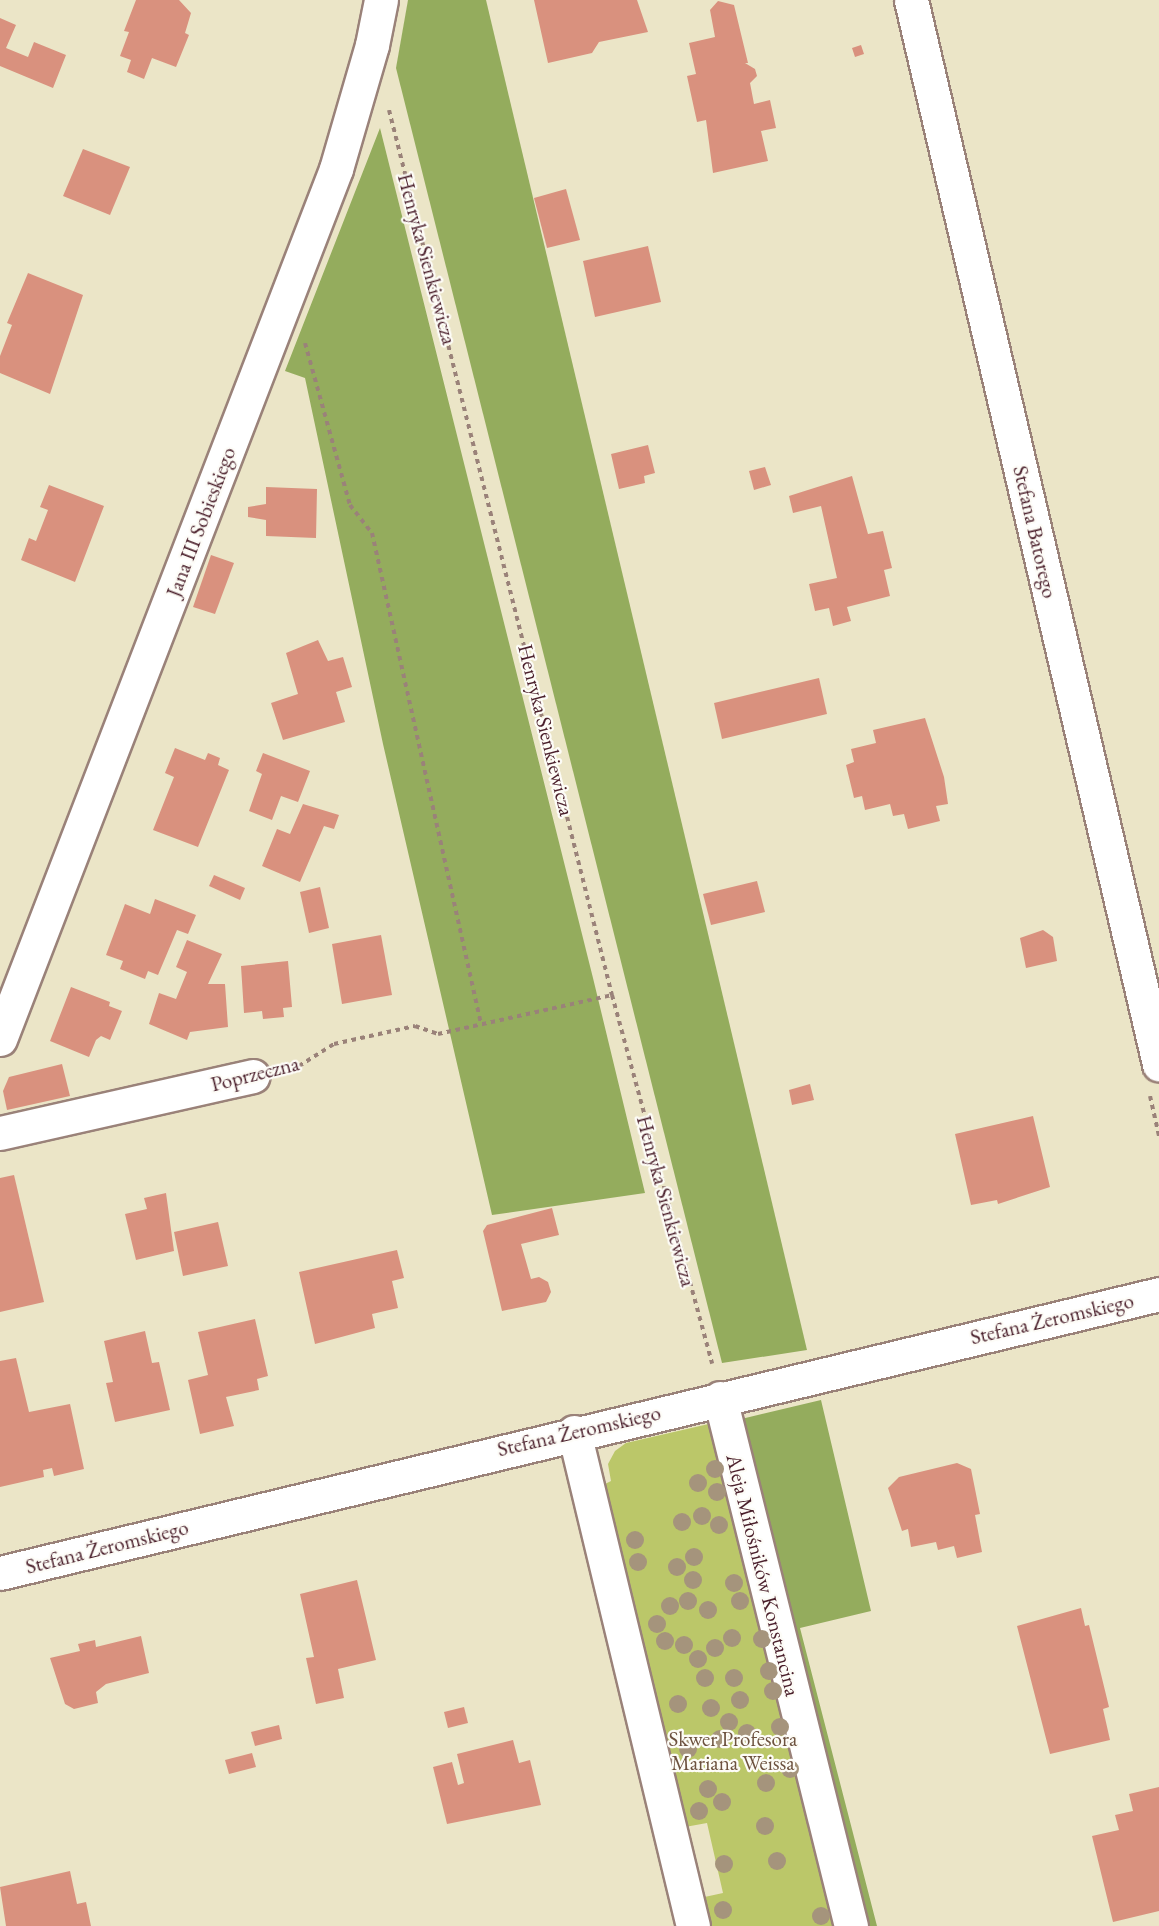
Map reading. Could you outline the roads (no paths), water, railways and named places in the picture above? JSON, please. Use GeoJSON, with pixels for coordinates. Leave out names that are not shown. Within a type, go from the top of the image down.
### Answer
{"type":"FeatureCollection","features":[{"type":"Feature","properties":{"kind":"street","name":"Jana III Sobieskiego"},"geometry":{"type":"LineString","coordinates":[[0,1039],[336,169],[372,45],[381,0]]}},
{"type":"Feature","properties":{"kind":"street","name":"Stefana Batorego"},"geometry":{"type":"LineString","coordinates":[[911,0],[1159,1064]]}},
{"type":"Feature","properties":{"kind":"street","name":"Poprzeczna"},"geometry":{"type":"LineString","coordinates":[[0,1133],[253,1076]]}},
{"type":"Feature","properties":{"kind":"street","name":"Stefana Żeromskiego"},"geometry":{"type":"LineString","coordinates":[[0,1573],[574,1432],[1159,1294]]}},
{"type":"Feature","properties":{"kind":"street","name":"Aleja Miłośników Konstancina"},"geometry":{"type":"LineString","coordinates":[[720,1398],[851,1926]]}},
{"type":"Feature","properties":{"kind":"street"},"geometry":{"type":"LineString","coordinates":[[574,1432],[693,1926]]}},
{"type":"Feature","properties":{"kind":"park label","name":"Skwer Profesora Mariana Weissa"},"geometry":{"type":"Point","coordinates":[733,1751]}}]}
